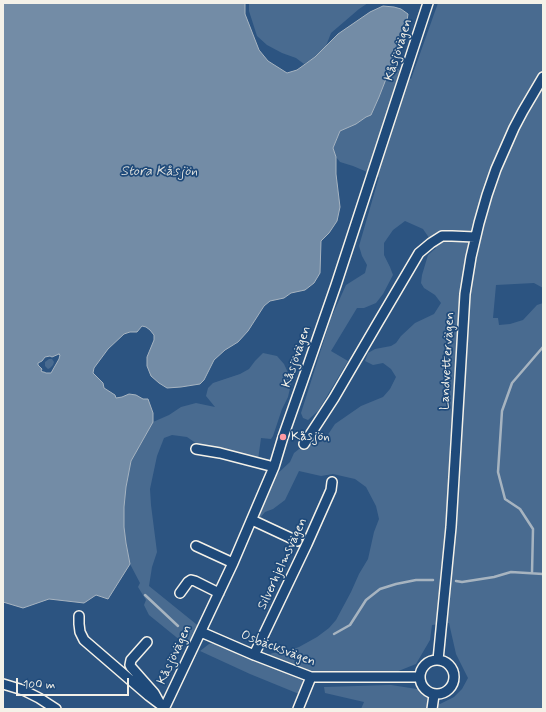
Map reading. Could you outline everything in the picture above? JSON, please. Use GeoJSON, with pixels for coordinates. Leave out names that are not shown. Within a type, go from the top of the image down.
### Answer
{"type":"FeatureCollection","features":[{"type":"Feature","properties":{"kind":"street","name":"Kåsjövägen"},"geometry":{"type":"LineString","coordinates":[[163,707],[201,632],[233,563],[274,467],[282,437],[336,285],[428,3]]}},
{"type":"Feature","properties":{"kind":"street","name":"Landvettervägen"},"geometry":{"type":"LineString","coordinates":[[438,660],[452,503],[465,294],[471,257],[487,195],[496,168],[520,116],[543,77]]}},
{"type":"Feature","properties":{"kind":"street"},"geometry":{"type":"LineString","coordinates":[[304,444],[334,398],[420,254],[431,242],[442,236],[476,237]]}},
{"type":"Feature","properties":{"kind":"street"},"geometry":{"type":"LineString","coordinates":[[196,449],[220,453],[274,467]]}},
{"type":"Feature","properties":{"kind":"street","name":"Silverhjelmsvägen"},"geometry":{"type":"LineString","coordinates":[[254,655],[307,544],[331,490],[332,482]]}},
{"type":"Feature","properties":{"kind":"street"},"geometry":{"type":"LineString","coordinates":[[252,520],[297,540]]}},
{"type":"Feature","properties":{"kind":"street"},"geometry":{"type":"LineString","coordinates":[[196,546],[233,563]]}},
{"type":"Feature","properties":{"kind":"street"},"geometry":{"type":"LineString","coordinates":[[180,593],[190,580],[219,593]]}},
{"type":"Feature","properties":{"kind":"street"},"geometry":{"type":"LineString","coordinates":[[80,616],[80,632],[84,640],[163,707]]}},
{"type":"Feature","properties":{"kind":"street","name":"Osbäcksvägen"},"geometry":{"type":"LineString","coordinates":[[201,632],[254,655],[311,677],[419,677]]}},
{"type":"Feature","properties":{"kind":"street"},"geometry":{"type":"LineString","coordinates":[[147,642],[131,660],[130,665],[154,693],[163,707]]}},
{"type":"Feature","properties":{"kind":"street"},"geometry":{"type":"LineString","coordinates":[[433,660],[438,660],[450,666],[454,674],[454,680],[447,692],[434,695],[422,687],[419,677],[425,664],[433,660]]}},
{"type":"Feature","properties":{"kind":"street"},"geometry":{"type":"LineString","coordinates":[[298,709],[311,677]]}},
{"type":"Feature","properties":{"kind":"street"},"geometry":{"type":"LineString","coordinates":[[3,684],[23,690],[56,709]]}},
{"type":"Feature","properties":{"kind":"street"},"geometry":{"type":"LineString","coordinates":[[432,709],[434,695]]}},
{"type":"Feature","properties":{"kind":"shaded area"},"geometry":{"type":"Polygon","coordinates":[[[249,3],[368,3],[331,33],[326,46],[316,57],[304,64],[296,58],[267,45],[257,36],[249,11],[249,3]]]}},
{"type":"Feature","properties":{"kind":"shaded area"},"geometry":{"type":"Polygon","coordinates":[[[438,3],[543,3],[543,288],[534,283],[496,285],[493,318],[498,318],[499,325],[510,324],[523,320],[537,305],[543,303],[543,709],[361,709],[364,702],[325,693],[324,687],[391,685],[417,689],[440,704],[454,697],[462,689],[468,678],[456,654],[449,623],[432,625],[430,640],[416,664],[396,672],[323,673],[297,668],[267,655],[285,652],[299,647],[317,637],[329,628],[336,620],[368,559],[374,532],[379,519],[376,506],[366,487],[355,479],[333,474],[321,476],[299,471],[285,500],[273,509],[265,512],[260,518],[260,513],[276,475],[290,462],[294,453],[299,449],[323,441],[335,424],[361,406],[383,397],[390,389],[396,377],[391,369],[383,363],[373,365],[365,361],[368,353],[375,349],[391,346],[396,343],[415,323],[434,314],[441,303],[435,295],[424,288],[421,283],[428,255],[436,248],[423,229],[405,221],[393,230],[384,243],[384,255],[393,275],[383,294],[376,303],[364,308],[357,308],[331,351],[348,361],[318,411],[308,420],[303,418],[301,413],[331,318],[346,285],[365,273],[367,265],[359,246],[379,177],[340,162],[336,157],[333,148],[340,131],[371,115],[393,65],[411,79],[438,3]]]}},
{"type":"Feature","properties":{"kind":"shaded area"},"geometry":{"type":"Polygon","coordinates":[[[263,353],[277,356],[284,364],[290,377],[291,384],[288,397],[282,409],[273,436],[271,439],[261,438],[258,460],[200,446],[187,437],[172,435],[164,438],[157,456],[150,489],[157,552],[152,567],[149,586],[199,627],[189,646],[149,615],[144,605],[146,600],[138,587],[140,583],[130,564],[124,527],[124,507],[131,461],[153,422],[169,415],[181,407],[196,403],[215,407],[206,396],[208,388],[213,383],[240,374],[249,369],[263,353]]]}},
{"type":"Feature","properties":{"kind":"shaded area"},"geometry":{"type":"Polygon","coordinates":[[[52,359],[54,362],[48,369],[45,366],[45,362],[52,359]]]}},
{"type":"Feature","properties":{"kind":"shaded area"},"geometry":{"type":"Polygon","coordinates":[[[213,643],[245,658],[302,679],[303,684],[299,694],[200,651],[209,644],[213,643]]]}},
{"type":"Feature","properties":{"kind":"water","name":"Stora Kåsjön"},"geometry":{"type":"Polygon","coordinates":[[[3,3],[245,3],[245,14],[259,50],[268,61],[287,73],[297,70],[315,57],[338,34],[370,12],[383,6],[401,9],[408,14],[407,21],[393,65],[371,115],[340,131],[333,148],[336,157],[336,174],[340,207],[337,221],[329,233],[321,241],[320,273],[314,283],[305,290],[291,293],[284,298],[270,301],[264,306],[248,331],[238,342],[225,350],[214,360],[204,380],[200,384],[167,388],[151,376],[147,366],[147,357],[154,340],[154,335],[146,327],[142,326],[137,332],[124,334],[108,349],[94,368],[93,373],[103,383],[104,388],[115,395],[116,398],[129,394],[136,395],[143,399],[148,399],[153,413],[153,422],[131,461],[126,487],[124,527],[130,564],[108,599],[96,595],[84,603],[49,599],[23,608],[3,602],[3,3]],[[60,355],[45,357],[38,363],[42,369],[41,371],[51,373],[60,355]]]}},
{"type":"Feature","properties":{"kind":"waterway"},"geometry":{"type":"LineString","coordinates":[[532,573],[533,529],[520,509],[505,499],[498,472],[502,411],[512,383],[543,347]]}},
{"type":"Feature","properties":{"kind":"waterway"},"geometry":{"type":"LineString","coordinates":[[456,581],[462,582],[494,577],[511,572],[543,574]]}},
{"type":"Feature","properties":{"kind":"waterway"},"geometry":{"type":"LineString","coordinates":[[334,634],[350,625],[366,600],[380,589],[416,580],[433,580]]}},
{"type":"Feature","properties":{"kind":"waterway"},"geometry":{"type":"LineString","coordinates":[[145,595],[178,626]]}},
{"type":"Feature","properties":{"kind":"place","name":"Kåsjön"},"geometry":{"type":"Point","coordinates":[283,437]}}]}
